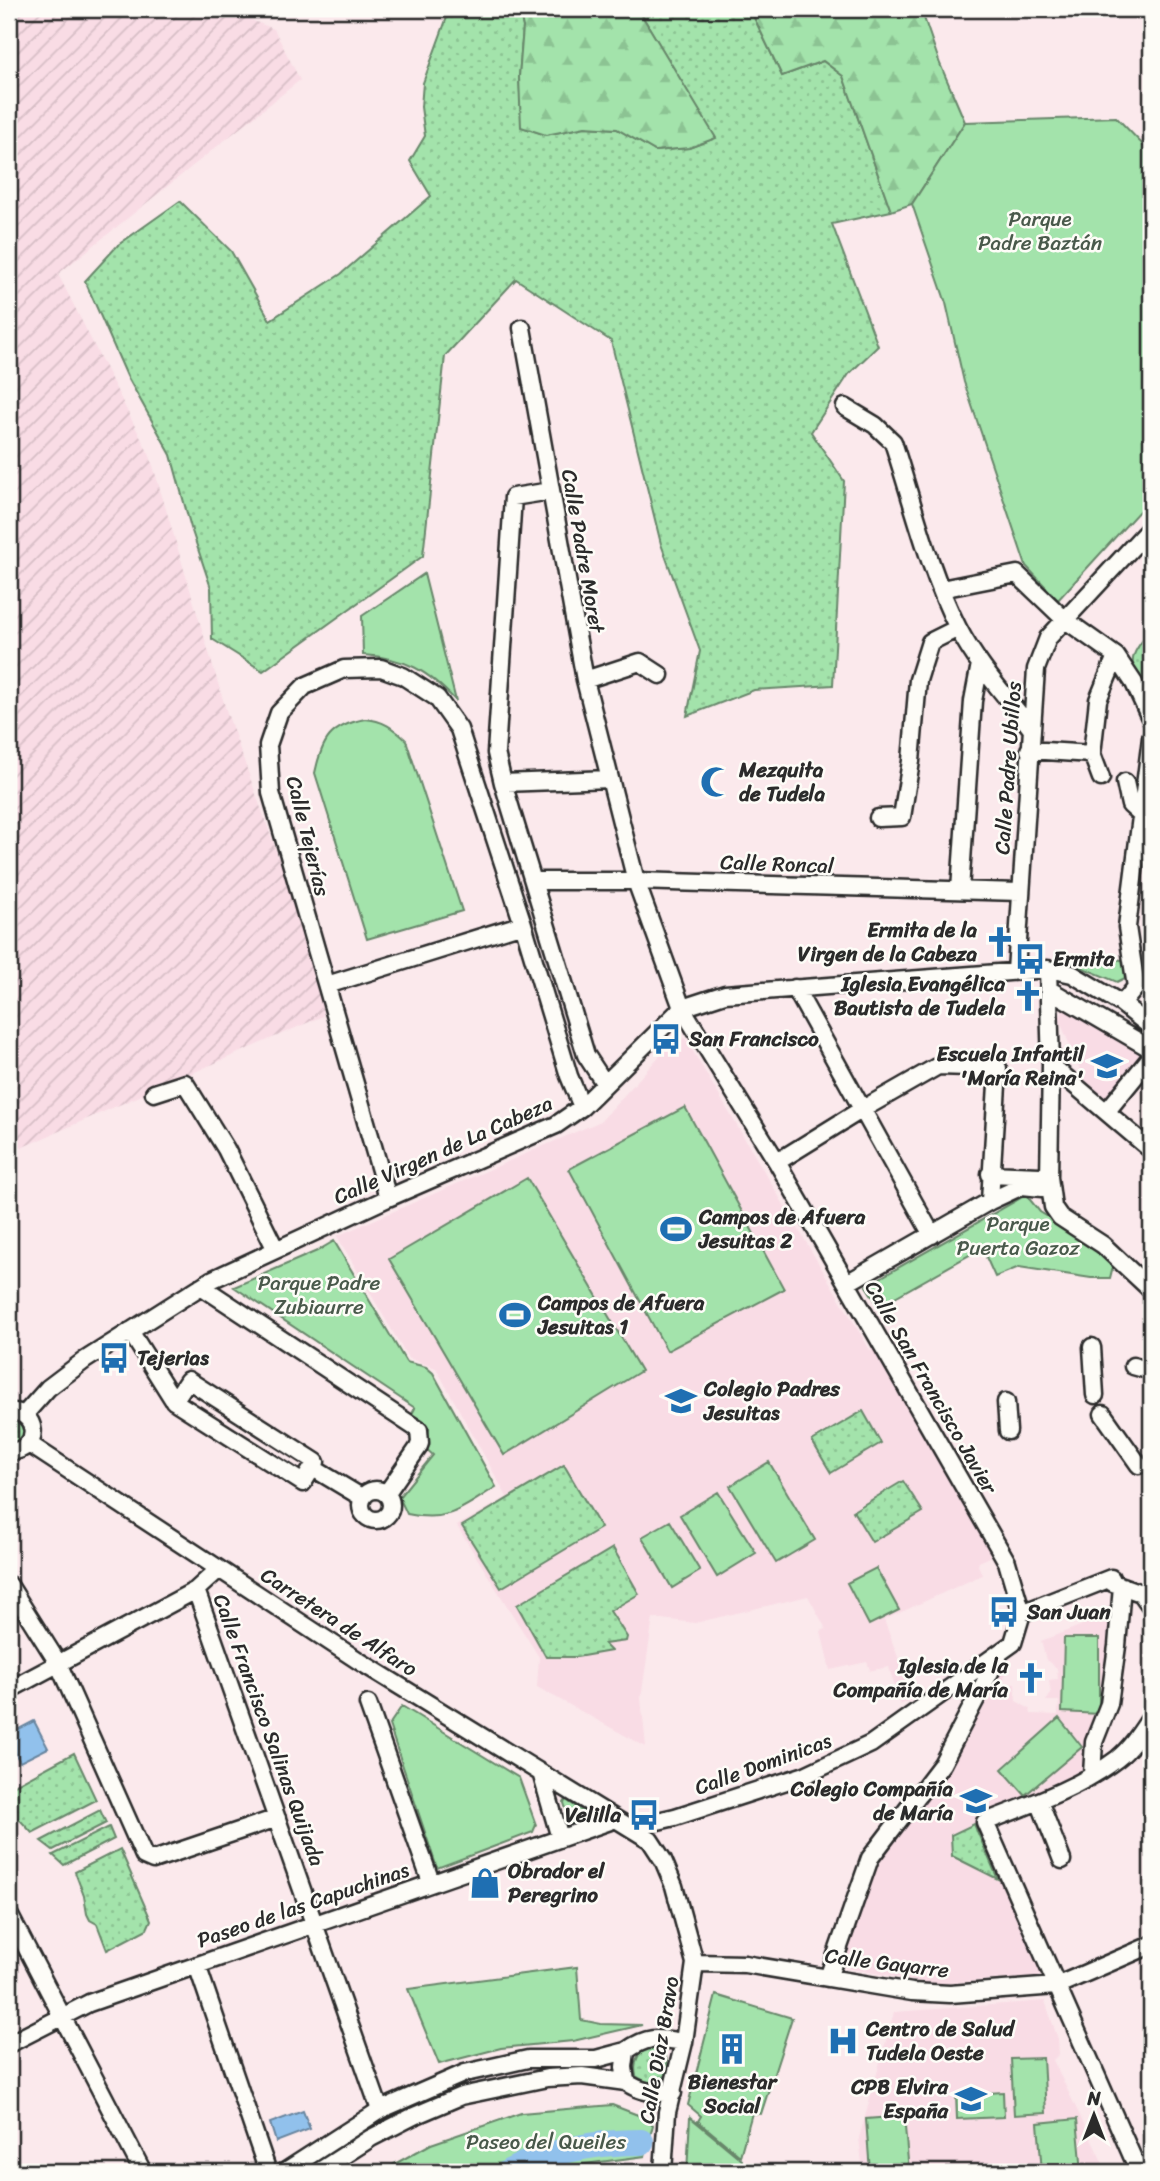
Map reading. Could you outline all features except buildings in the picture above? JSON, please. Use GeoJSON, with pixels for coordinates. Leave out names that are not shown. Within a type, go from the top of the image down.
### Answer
{"type":"FeatureCollection","features":[{"type":"Feature","properties":{"kind":"street","name":"Calle Padre Moret"},"geometry":{"type":"LineString","coordinates":[[522,328],[585,680],[636,881],[682,1008]]}},
{"type":"Feature","properties":{"kind":"street"},"geometry":{"type":"LineString","coordinates":[[845,407],[876,425],[893,442],[942,589],[958,628],[980,664],[1030,727]]}},
{"type":"Feature","properties":{"kind":"street"},"geometry":{"type":"LineString","coordinates":[[551,491],[513,497],[496,753],[586,1055],[605,1084]]}},
{"type":"Feature","properties":{"kind":"street","name":"Calle Padre Ubillos"},"geometry":{"type":"LineString","coordinates":[[1016,971],[1030,727],[1036,669],[1048,638],[1151,527]]}},
{"type":"Feature","properties":{"kind":"street"},"geometry":{"type":"LineString","coordinates":[[942,589],[1017,574],[1064,619],[1116,656],[1134,683],[1151,720]]}},
{"type":"Feature","properties":{"kind":"street"},"geometry":{"type":"LineString","coordinates":[[878,818],[902,817],[911,761],[918,680],[930,642],[958,628]]}},
{"type":"Feature","properties":{"kind":"street"},"geometry":{"type":"LineString","coordinates":[[1101,778],[1092,754],[1098,700],[1116,656]]}},
{"type":"Feature","properties":{"kind":"street"},"geometry":{"type":"LineString","coordinates":[[585,680],[639,662],[660,675]]}},
{"type":"Feature","properties":{"kind":"street"},"geometry":{"type":"LineString","coordinates":[[960,890],[973,701],[980,664]]}},
{"type":"Feature","properties":{"kind":"street","name":"Calle Tejerías"},"geometry":{"type":"LineString","coordinates":[[388,1198],[271,793],[268,745],[279,713],[305,686],[345,669],[381,668],[403,676],[437,698],[452,718],[459,729],[523,923],[569,1076],[583,1107]]}},
{"type":"Feature","properties":{"kind":"street"},"geometry":{"type":"LineString","coordinates":[[1122,1004],[1136,987],[1127,927],[1151,738]]}},
{"type":"Feature","properties":{"kind":"street"},"geometry":{"type":"LineString","coordinates":[[1029,750],[1092,754]]}},
{"type":"Feature","properties":{"kind":"street"},"geometry":{"type":"LineString","coordinates":[[503,783],[610,779]]}},
{"type":"Feature","properties":{"kind":"street"},"geometry":{"type":"LineString","coordinates":[[1125,782],[1130,805],[1141,815]]}},
{"type":"Feature","properties":{"kind":"street","name":"Calle Roncal"},"geometry":{"type":"LineString","coordinates":[[533,881],[636,881],[1020,892]]}},
{"type":"Feature","properties":{"kind":"street"},"geometry":{"type":"LineString","coordinates":[[327,985],[523,923]]}},
{"type":"Feature","properties":{"kind":"street"},"geometry":{"type":"LineString","coordinates":[[1151,1027],[1122,1004],[1072,974],[1048,969],[1051,1065],[1049,1177],[1053,1207],[1060,1217],[1103,1245],[1151,1290]]}},
{"type":"Feature","properties":{"kind":"street","name":"Calle Virgen de La Cabeza"},"geometry":{"type":"LineString","coordinates":[[17,1413],[85,1360],[201,1286],[275,1248],[556,1125],[583,1107],[682,1008],[725,994],[1048,969]]}},
{"type":"Feature","properties":{"kind":"street"},"geometry":{"type":"LineString","coordinates":[[795,988],[932,1235]]}},
{"type":"Feature","properties":{"kind":"street"},"geometry":{"type":"LineString","coordinates":[[1048,989],[1151,1049]]}},
{"type":"Feature","properties":{"kind":"street","name":"Calle San Francisco Javier"},"geometry":{"type":"LineString","coordinates":[[682,1008],[777,1162],[1007,1562],[1022,1613]]}},
{"type":"Feature","properties":{"kind":"street"},"geometry":{"type":"LineString","coordinates":[[1107,1111],[1151,1057]]}},
{"type":"Feature","properties":{"kind":"street"},"geometry":{"type":"LineString","coordinates":[[1051,1065],[1151,1150]]}},
{"type":"Feature","properties":{"kind":"street"},"geometry":{"type":"LineString","coordinates":[[777,1162],[938,1066],[998,1068],[990,1201]]}},
{"type":"Feature","properties":{"kind":"street"},"geometry":{"type":"LineString","coordinates":[[154,1093],[185,1083],[226,1149],[275,1248]]}},
{"type":"Feature","properties":{"kind":"street"},"geometry":{"type":"LineString","coordinates":[[990,1174],[1049,1177]]}},
{"type":"Feature","properties":{"kind":"street"},"geometry":{"type":"LineString","coordinates":[[846,1283],[990,1201],[1022,1186],[1042,1188],[1049,1177]]}},
{"type":"Feature","properties":{"kind":"street"},"geometry":{"type":"LineString","coordinates":[[201,1286],[419,1430],[418,1448],[386,1494]]}},
{"type":"Feature","properties":{"kind":"street"},"geometry":{"type":"LineString","coordinates":[[130,1331],[174,1401],[303,1483],[316,1462],[188,1380],[174,1401]]}},
{"type":"Feature","properties":{"kind":"street"},"geometry":{"type":"LineString","coordinates":[[1092,1347],[1095,1395]]}},
{"type":"Feature","properties":{"kind":"street"},"geometry":{"type":"LineString","coordinates":[[1133,1366],[1151,1371]]}},
{"type":"Feature","properties":{"kind":"street"},"geometry":{"type":"LineString","coordinates":[[1006,1402],[1008,1431]]}},
{"type":"Feature","properties":{"kind":"street"},"geometry":{"type":"LineString","coordinates":[[9,1452],[19,1451],[29,1444],[33,1435],[33,1426],[17,1413]]}},
{"type":"Feature","properties":{"kind":"street"},"geometry":{"type":"LineString","coordinates":[[1103,1414],[1139,1465]]}},
{"type":"Feature","properties":{"kind":"street","name":"Carretera de Alfaro"},"geometry":{"type":"LineString","coordinates":[[29,1444],[359,1661],[542,1776],[632,1827]]}},
{"type":"Feature","properties":{"kind":"street"},"geometry":{"type":"LineString","coordinates":[[313,1468],[363,1497]]}},
{"type":"Feature","properties":{"kind":"street"},"geometry":{"type":"LineString","coordinates":[[375,1490],[386,1494],[391,1501],[391,1511],[379,1520],[365,1517],[361,1507],[363,1497],[375,1490]]}},
{"type":"Feature","properties":{"kind":"street"},"geometry":{"type":"LineString","coordinates":[[9,1690],[196,1590],[219,1569]]}},
{"type":"Feature","properties":{"kind":"street"},"geometry":{"type":"LineString","coordinates":[[1022,1613],[1111,1578],[1113,1583],[1141,1593],[1151,1607]]}},
{"type":"Feature","properties":{"kind":"street"},"geometry":{"type":"LineString","coordinates":[[9,1586],[58,1663],[144,1856],[153,1860],[277,1818]]}},
{"type":"Feature","properties":{"kind":"street"},"geometry":{"type":"LineString","coordinates":[[1092,1774],[1094,1742],[1109,1704],[1122,1586]]}},
{"type":"Feature","properties":{"kind":"street","name":"Calle Francisco Salinas Quijada"},"geometry":{"type":"LineString","coordinates":[[196,1590],[380,2110]]}},
{"type":"Feature","properties":{"kind":"street","name":"Calle Dominicas"},"geometry":{"type":"LineString","coordinates":[[632,1827],[675,1817],[823,1768],[871,1744],[1013,1643],[1022,1613]]}},
{"type":"Feature","properties":{"kind":"street"},"geometry":{"type":"LineString","coordinates":[[828,1978],[870,1859],[942,1764],[1000,1653]]}},
{"type":"Feature","properties":{"kind":"street"},"geometry":{"type":"LineString","coordinates":[[368,1704],[430,1882]]}},
{"type":"Feature","properties":{"kind":"street"},"geometry":{"type":"LineString","coordinates":[[1139,2172],[985,1822],[1039,1801],[1117,1759],[1151,1717]]}},
{"type":"Feature","properties":{"kind":"street"},"geometry":{"type":"LineString","coordinates":[[542,1776],[560,1838]]}},
{"type":"Feature","properties":{"kind":"street"},"geometry":{"type":"LineString","coordinates":[[1039,1801],[1062,1860]]}},
{"type":"Feature","properties":{"kind":"street","name":"Paseo de las Capuchinas"},"geometry":{"type":"LineString","coordinates":[[9,2045],[89,2003],[616,1819]]}},
{"type":"Feature","properties":{"kind":"street","name":"Calle Diaz Bravo"},"geometry":{"type":"LineString","coordinates":[[632,1827],[650,1840],[663,1860],[674,1886],[695,1963],[684,2042],[666,2126],[663,2172]]}},
{"type":"Feature","properties":{"kind":"street"},"geometry":{"type":"LineString","coordinates":[[9,1914],[143,2172]]}},
{"type":"Feature","properties":{"kind":"street","name":"Calle Gayarre"},"geometry":{"type":"LineString","coordinates":[[695,1963],[746,1964],[912,1992],[950,1994],[1056,1986],[1151,1945]]}},
{"type":"Feature","properties":{"kind":"street"},"geometry":{"type":"LineString","coordinates":[[197,1965],[268,2172]]}},
{"type":"Feature","properties":{"kind":"street"},"geometry":{"type":"LineString","coordinates":[[284,2172],[380,2110],[465,2073],[528,2059],[596,2059],[626,2051],[638,2042],[654,2037],[684,2042]]}},
{"type":"Feature","properties":{"kind":"street"},"geometry":{"type":"LineString","coordinates":[[626,2051],[626,2082]]}},
{"type":"Feature","properties":{"kind":"street"},"geometry":{"type":"LineString","coordinates":[[318,2172],[371,2138],[461,2096],[547,2078],[582,2076],[626,2082],[636,2090],[652,2093],[673,2093]]}},
{"type":"Feature","properties":{"kind":"shaded area"},"geometry":{"type":"Polygon","coordinates":[[[9,9],[223,9],[274,29],[300,80],[58,274],[150,456],[227,713],[315,960],[323,1016],[9,1153],[9,9]]]}},
{"type":"Feature","properties":{"kind":"shaded area","name":"Escuela Infantil 'María Reina'"},"geometry":{"type":"Polygon","coordinates":[[[1069,1007],[1147,1052],[1107,1103],[1084,1079],[1061,1024],[1063,1010],[1069,1007]]]}},
{"type":"Feature","properties":{"kind":"shaded area","name":"Colegio Padres Jesuitas"},"geometry":{"type":"Polygon","coordinates":[[[685,1038],[870,1350],[875,1348],[985,1533],[990,1557],[979,1562],[982,1575],[884,1620],[917,1697],[900,1705],[889,1667],[868,1671],[867,1662],[830,1670],[821,1631],[826,1629],[808,1596],[695,1623],[653,1618],[641,1698],[646,1747],[537,1687],[539,1657],[457,1526],[507,1497],[436,1368],[408,1358],[337,1236],[601,1121],[673,1041],[685,1038]]]}},
{"type":"Feature","properties":{"kind":"shaded area","name":"Colegio Compañía de María"},"geometry":{"type":"Polygon","coordinates":[[[1116,1612],[1116,1647],[1087,1775],[979,1821],[1043,1968],[1039,1977],[933,1984],[846,1968],[843,1960],[880,1858],[949,1764],[1006,1656],[1010,1667],[1004,1677],[1004,1684],[1015,1684],[1016,1701],[1030,1709],[1031,1714],[1058,1715],[1059,1701],[1046,1701],[1051,1694],[1049,1680],[1058,1679],[1057,1668],[1046,1660],[1041,1641],[1116,1612]]]}},
{"type":"Feature","properties":{"kind":"shaded area","name":"CPB Elvira España"},"geometry":{"type":"Polygon","coordinates":[[[1045,2001],[1058,2039],[1059,2054],[1053,2060],[1107,2172],[863,2172],[859,2138],[894,2012],[1045,2001]]]}},
{"type":"Feature","properties":{"kind":"green space"},"geometry":{"type":"Polygon","coordinates":[[[450,9],[519,9],[523,27],[519,77],[522,127],[546,135],[585,127],[617,129],[655,151],[689,148],[715,138],[638,9],[750,9],[782,76],[823,61],[843,76],[891,211],[832,224],[878,346],[849,374],[811,432],[844,481],[833,685],[754,690],[687,716],[700,651],[661,544],[611,341],[516,279],[445,356],[423,556],[263,671],[212,639],[211,588],[171,455],[127,376],[85,281],[118,245],[180,201],[231,251],[270,320],[341,274],[431,196],[410,161],[425,136],[421,107],[423,83],[450,9]]]}},
{"type":"Feature","properties":{"kind":"green space"},"geometry":{"type":"Polygon","coordinates":[[[519,9],[638,9],[716,138],[689,148],[655,151],[617,129],[585,127],[546,135],[521,127],[519,77],[523,27],[519,9]]]}},
{"type":"Feature","properties":{"kind":"green space"},"geometry":{"type":"Polygon","coordinates":[[[750,9],[921,9],[940,64],[965,122],[912,204],[891,211],[843,76],[823,61],[782,76],[750,9]]]}},
{"type":"Feature","properties":{"kind":"green space","name":"Parque Padre Baztán"},"geometry":{"type":"Polygon","coordinates":[[[1116,117],[1151,150],[1151,498],[1058,600],[1026,566],[964,382],[946,303],[912,204],[965,122],[1116,117]]]}},
{"type":"Feature","properties":{"kind":"green space"},"geometry":{"type":"Polygon","coordinates":[[[424,574],[456,701],[415,667],[392,659],[363,655],[362,616],[424,574]]]}},
{"type":"Feature","properties":{"kind":"green space"},"geometry":{"type":"Polygon","coordinates":[[[1151,631],[1150,697],[1138,678],[1133,656],[1151,631]]]}},
{"type":"Feature","properties":{"kind":"green space"},"geometry":{"type":"Polygon","coordinates":[[[365,719],[387,725],[406,740],[462,911],[367,939],[315,773],[321,752],[330,736],[343,726],[365,719]]]}},
{"type":"Feature","properties":{"kind":"green space"},"geometry":{"type":"Polygon","coordinates":[[[1066,956],[1123,960],[1126,963],[1127,977],[1117,982],[1059,958],[1066,956]]]}},
{"type":"Feature","properties":{"kind":"green space","name":"Campos de Afuera Jesuitas 2"},"geometry":{"type":"Polygon","coordinates":[[[685,1107],[784,1289],[667,1351],[569,1169],[685,1107]]]}},
{"type":"Feature","properties":{"kind":"green space","name":"Campos de Afuera Jesuitas 1"},"geometry":{"type":"Polygon","coordinates":[[[527,1178],[641,1371],[504,1455],[389,1259],[527,1178]]]}},
{"type":"Feature","properties":{"kind":"green space","name":"Parque Puerta Gazoz"},"geometry":{"type":"Polygon","coordinates":[[[1026,1195],[1040,1212],[1106,1253],[1114,1262],[1110,1278],[1091,1278],[1019,1267],[995,1277],[982,1248],[879,1306],[866,1286],[1026,1195]]]}},
{"type":"Feature","properties":{"kind":"green space","name":"Parque Padre Zubiaurre"},"geometry":{"type":"Polygon","coordinates":[[[334,1241],[406,1362],[426,1367],[433,1373],[496,1487],[454,1512],[434,1517],[407,1514],[399,1497],[433,1455],[425,1448],[429,1429],[410,1418],[415,1408],[234,1287],[334,1241]]]}},
{"type":"Feature","properties":{"kind":"green space"},"geometry":{"type":"Polygon","coordinates":[[[863,1411],[881,1443],[831,1473],[812,1441],[863,1411]]]}},
{"type":"Feature","properties":{"kind":"green space"},"geometry":{"type":"Polygon","coordinates":[[[10,1418],[22,1425],[25,1438],[9,1447],[10,1418]]]}},
{"type":"Feature","properties":{"kind":"green space"},"geometry":{"type":"Polygon","coordinates":[[[769,1462],[815,1540],[776,1563],[730,1486],[769,1462]]]}},
{"type":"Feature","properties":{"kind":"green space"},"geometry":{"type":"Polygon","coordinates":[[[564,1465],[601,1528],[501,1588],[462,1526],[564,1465]]]}},
{"type":"Feature","properties":{"kind":"green space"},"geometry":{"type":"Polygon","coordinates":[[[903,1481],[923,1512],[872,1542],[853,1511],[903,1481]]]}},
{"type":"Feature","properties":{"kind":"green space"},"geometry":{"type":"Polygon","coordinates":[[[718,1492],[756,1553],[717,1577],[680,1515],[718,1492]]]}},
{"type":"Feature","properties":{"kind":"green space"},"geometry":{"type":"Polygon","coordinates":[[[670,1521],[700,1571],[672,1588],[642,1537],[670,1521]]]}},
{"type":"Feature","properties":{"kind":"green space"},"geometry":{"type":"Polygon","coordinates":[[[613,1548],[639,1594],[610,1611],[627,1637],[626,1641],[604,1644],[611,1651],[577,1657],[546,1657],[517,1605],[613,1548]]]}},
{"type":"Feature","properties":{"kind":"green space"},"geometry":{"type":"Polygon","coordinates":[[[876,1568],[899,1610],[869,1625],[847,1583],[876,1568]]]}},
{"type":"Feature","properties":{"kind":"green space"},"geometry":{"type":"Polygon","coordinates":[[[1064,1638],[1099,1638],[1099,1714],[1062,1712],[1064,1638]]]}},
{"type":"Feature","properties":{"kind":"green space"},"geometry":{"type":"Polygon","coordinates":[[[402,1706],[519,1778],[536,1825],[533,1832],[437,1868],[389,1725],[402,1706]]]}},
{"type":"Feature","properties":{"kind":"green space"},"geometry":{"type":"Polygon","coordinates":[[[1059,1718],[1082,1747],[1025,1795],[1002,1769],[1059,1718]]]}},
{"type":"Feature","properties":{"kind":"green space"},"geometry":{"type":"Polygon","coordinates":[[[74,1753],[96,1800],[32,1833],[21,1821],[9,1814],[9,1788],[74,1753]]]}},
{"type":"Feature","properties":{"kind":"green space"},"geometry":{"type":"Polygon","coordinates":[[[566,1800],[593,1818],[573,1824],[570,1822],[564,1803],[566,1800]]]}},
{"type":"Feature","properties":{"kind":"green space"},"geometry":{"type":"Polygon","coordinates":[[[100,1810],[106,1823],[53,1850],[41,1841],[100,1810]]]}},
{"type":"Feature","properties":{"kind":"green space"},"geometry":{"type":"Polygon","coordinates":[[[974,1824],[998,1879],[952,1856],[951,1835],[974,1824]]]}},
{"type":"Feature","properties":{"kind":"green space"},"geometry":{"type":"Polygon","coordinates":[[[109,1827],[114,1839],[64,1865],[53,1855],[109,1827]]]}},
{"type":"Feature","properties":{"kind":"green space"},"geometry":{"type":"Polygon","coordinates":[[[120,1849],[151,1920],[147,1929],[107,1950],[97,1924],[90,1920],[87,1914],[75,1872],[120,1849]]]}},
{"type":"Feature","properties":{"kind":"green space"},"geometry":{"type":"Polygon","coordinates":[[[577,1967],[581,2020],[601,2024],[642,2025],[573,2041],[501,2048],[439,2064],[408,1989],[577,1967]]]}},
{"type":"Feature","properties":{"kind":"green space"},"geometry":{"type":"Polygon","coordinates":[[[716,1995],[792,2018],[761,2114],[752,2113],[740,2156],[698,2121],[701,2116],[688,2105],[716,1995]]]}},
{"type":"Feature","properties":{"kind":"green space"},"geometry":{"type":"Polygon","coordinates":[[[654,2048],[664,2054],[667,2067],[661,2083],[651,2085],[636,2076],[635,2065],[640,2053],[654,2048]]]}},
{"type":"Feature","properties":{"kind":"green space"},"geometry":{"type":"Polygon","coordinates":[[[1043,2058],[1046,2113],[1014,2115],[1011,2059],[1043,2058]]]}},
{"type":"Feature","properties":{"kind":"green space"},"geometry":{"type":"Polygon","coordinates":[[[1003,2092],[1004,2117],[957,2119],[956,2095],[1003,2092]]]}},
{"type":"Feature","properties":{"kind":"green space","name":"Paseo del Queiles"},"geometry":{"type":"Polygon","coordinates":[[[612,2105],[643,2117],[653,2125],[645,2156],[585,2164],[551,2172],[380,2172],[431,2144],[521,2113],[612,2105]]]}},
{"type":"Feature","properties":{"kind":"green space"},"geometry":{"type":"Polygon","coordinates":[[[904,2116],[909,2172],[870,2172],[866,2119],[904,2116]]]}},
{"type":"Feature","properties":{"kind":"green space","name":"Paseo del Queiles"},"geometry":{"type":"Polygon","coordinates":[[[690,2117],[742,2160],[741,2169],[748,2172],[687,2172],[690,2117]]]}},
{"type":"Feature","properties":{"kind":"green space"},"geometry":{"type":"Polygon","coordinates":[[[1077,2119],[1082,2172],[1042,2172],[1038,2123],[1077,2119]]]}},
{"type":"Feature","properties":{"kind":"water"},"geometry":{"type":"Polygon","coordinates":[[[34,1721],[48,1748],[20,1762],[9,1742],[9,1734],[34,1721]]]}},
{"type":"Feature","properties":{"kind":"water"},"geometry":{"type":"Polygon","coordinates":[[[303,2111],[310,2129],[276,2142],[270,2123],[303,2111]]]}},
{"type":"Feature","properties":{"kind":"waterway"},"geometry":{"type":"LineString","coordinates":[[509,2172],[540,2158],[573,2149],[641,2142]]}},
{"type":"Feature","properties":{"kind":"place","name":"Mezquita de Tudela"},"geometry":{"type":"Point","coordinates":[716,782]}},
{"type":"Feature","properties":{"kind":"place","name":"Ermita de la Virgen de la Cabeza"},"geometry":{"type":"Point","coordinates":[1000,942]}},
{"type":"Feature","properties":{"kind":"place","name":"Ermita"},"geometry":{"type":"Point","coordinates":[1030,959]}},
{"type":"Feature","properties":{"kind":"place","name":"Iglesia Evangélica Bautista de Tudela"},"geometry":{"type":"Point","coordinates":[1028,996]}},
{"type":"Feature","properties":{"kind":"place","name":"San Francisco"},"geometry":{"type":"Point","coordinates":[666,1039]}},
{"type":"Feature","properties":{"kind":"place","name":"Escuela Infantil 'María Reina'"},"geometry":{"type":"Point","coordinates":[1107,1066]}},
{"type":"Feature","properties":{"kind":"place","name":"Campos de Afuera Jesuitas 2"},"geometry":{"type":"Point","coordinates":[676,1229]}},
{"type":"Feature","properties":{"kind":"place","name":"Campos de Afuera Jesuitas 1"},"geometry":{"type":"Point","coordinates":[515,1315]}},
{"type":"Feature","properties":{"kind":"place","name":"Tejerias"},"geometry":{"type":"Point","coordinates":[114,1358]}},
{"type":"Feature","properties":{"kind":"place","name":"Colegio Padres Jesuitas"},"geometry":{"type":"Point","coordinates":[681,1401]}},
{"type":"Feature","properties":{"kind":"place","name":"San Juan"},"geometry":{"type":"Point","coordinates":[1004,1612]}},
{"type":"Feature","properties":{"kind":"place","name":"Iglesia de la Compañía de María"},"geometry":{"type":"Point","coordinates":[1031,1678]}},
{"type":"Feature","properties":{"kind":"place","name":"Colegio Compañía de María"},"geometry":{"type":"Point","coordinates":[976,1801]}},
{"type":"Feature","properties":{"kind":"place","name":"Velilla"},"geometry":{"type":"Point","coordinates":[644,1815]}},
{"type":"Feature","properties":{"kind":"place","name":"Obrador el Peregrino"},"geometry":{"type":"Point","coordinates":[485,1883]}},
{"type":"Feature","properties":{"kind":"place","name":"Centro de Salud Tudela Oeste"},"geometry":{"type":"Point","coordinates":[843,2041]}},
{"type":"Feature","properties":{"kind":"place","name":"Bienestar Social"},"geometry":{"type":"Point","coordinates":[732,2049]}},
{"type":"Feature","properties":{"kind":"place","name":"CPB Elvira España"},"geometry":{"type":"Point","coordinates":[971,2099]}}]}
